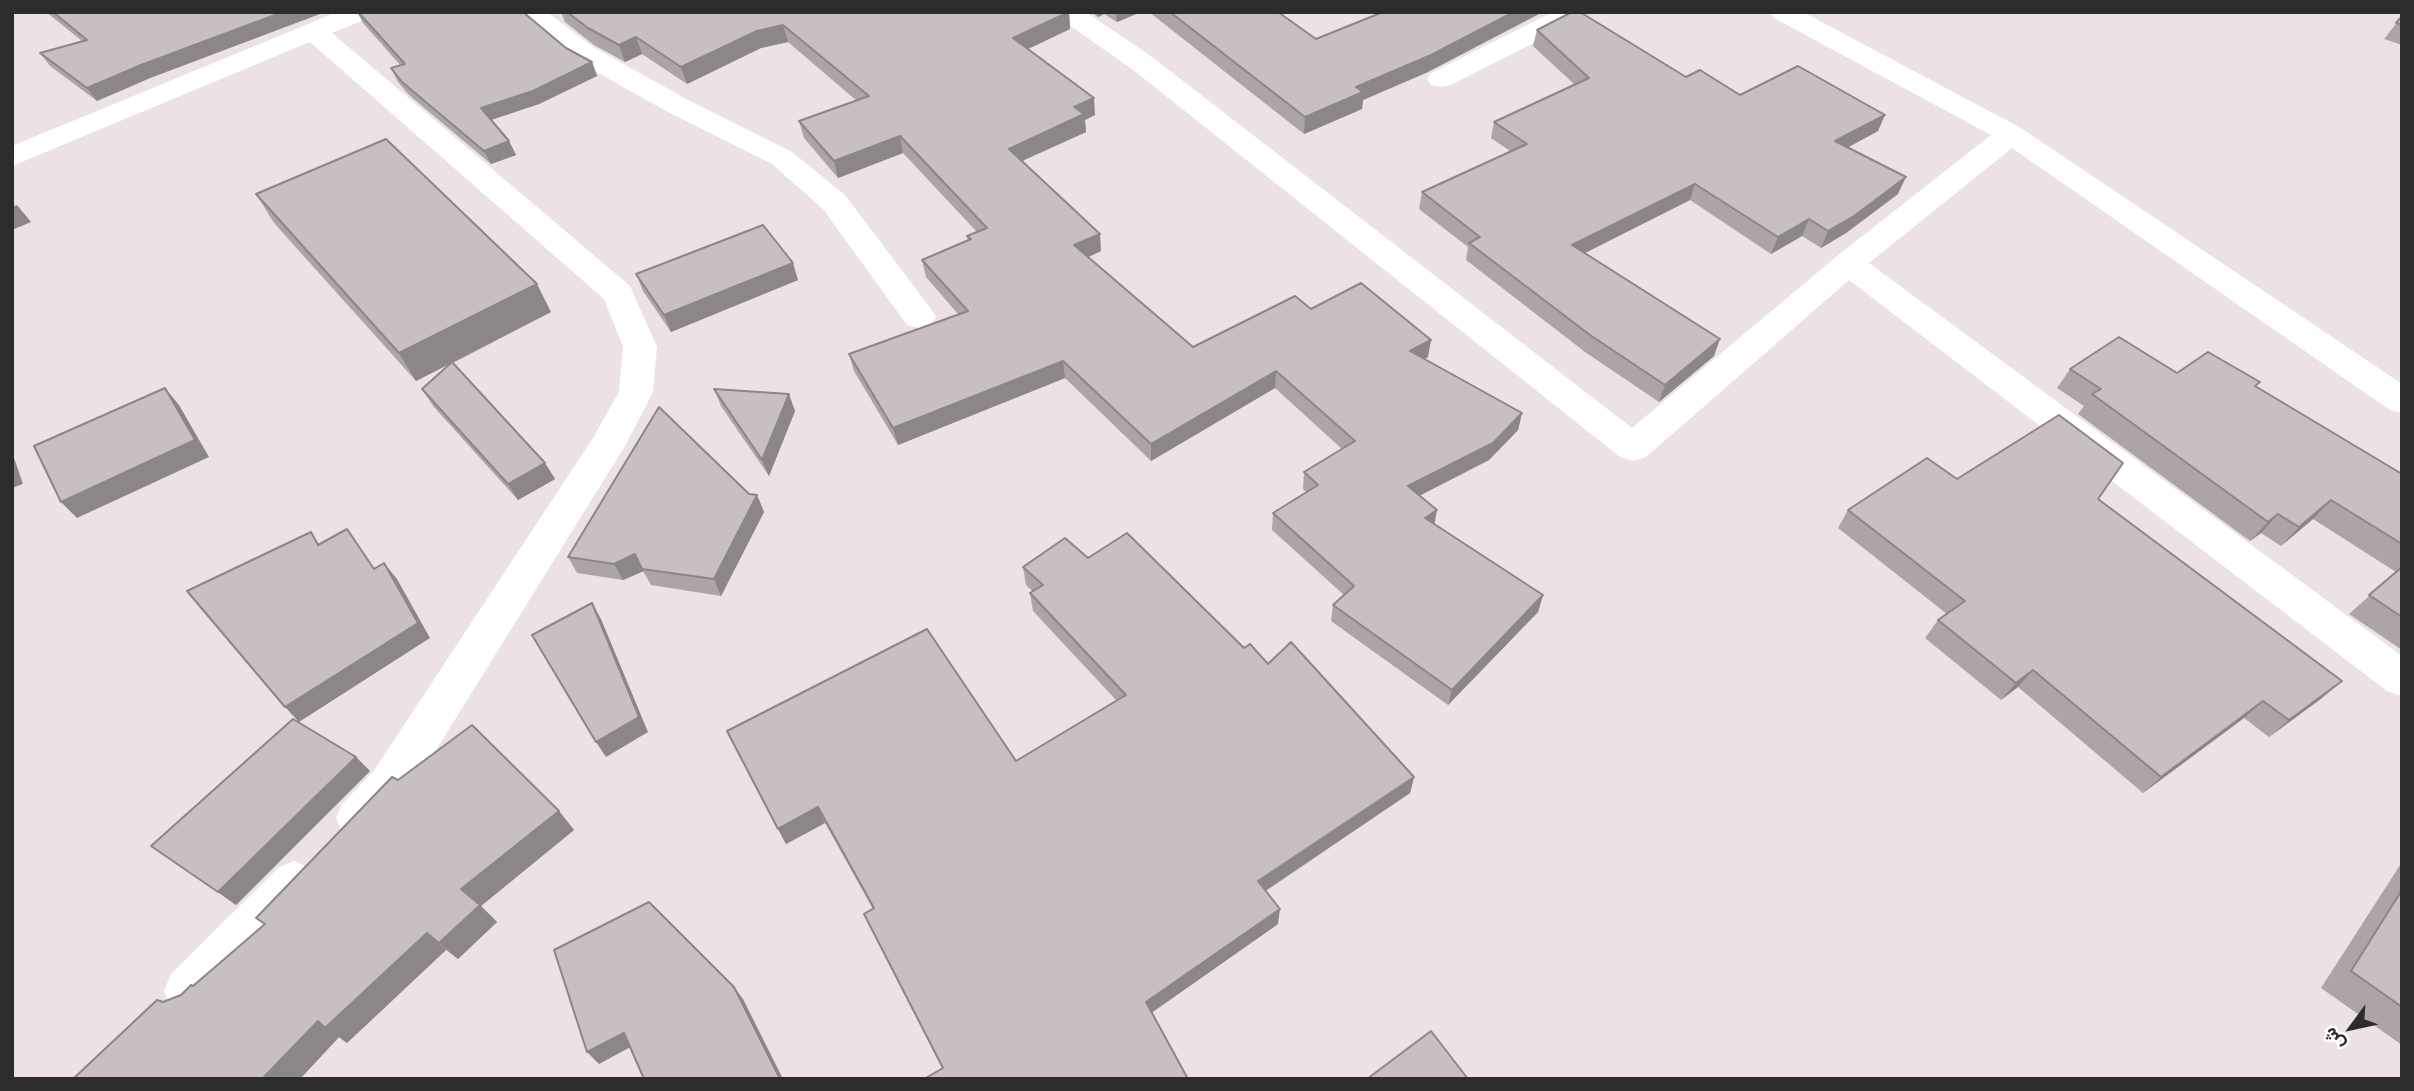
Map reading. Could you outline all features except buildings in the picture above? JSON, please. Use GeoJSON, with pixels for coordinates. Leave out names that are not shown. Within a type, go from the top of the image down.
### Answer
{"type":"FeatureCollection","features":[{"type":"Feature","properties":{"kind":"street"},"geometry":{"type":"LineString","coordinates":[[12,157],[360,12]]}},
{"type":"Feature","properties":{"kind":"street"},"geometry":{"type":"LineString","coordinates":[[530,12],[583,53],[678,106],[782,158],[834,202],[919,317]]}},
{"type":"Feature","properties":{"kind":"street"},"geometry":{"type":"LineString","coordinates":[[1068,12],[1142,63],[1633,448],[1848,263],[2011,134]]}},
{"type":"Feature","properties":{"kind":"street"},"geometry":{"type":"LineString","coordinates":[[1441,79],[1574,12]]}},
{"type":"Feature","properties":{"kind":"street"},"geometry":{"type":"LineString","coordinates":[[1783,12],[2011,134],[2402,401]]}},
{"type":"Feature","properties":{"kind":"street"},"geometry":{"type":"LineString","coordinates":[[188,991],[389,786],[607,446],[636,392],[640,347],[618,294],[313,31]]}},
{"type":"Feature","properties":{"kind":"street"},"geometry":{"type":"LineString","coordinates":[[1848,263],[2402,679]]}}]}
